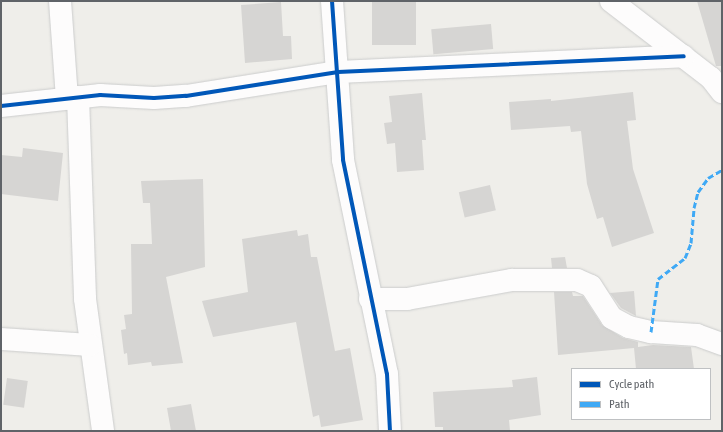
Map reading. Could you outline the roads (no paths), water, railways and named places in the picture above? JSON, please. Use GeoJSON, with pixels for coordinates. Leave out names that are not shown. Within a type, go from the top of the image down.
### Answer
{"type":"FeatureCollection","features":[{"type":"Feature","properties":{"kind":"street"},"geometry":{"type":"LineString","coordinates":[[60,1],[72,98],[85,299],[90,346],[103,431]]}},
{"type":"Feature","properties":{"kind":"street"},"geometry":{"type":"LineString","coordinates":[[332,1],[343,160],[386,374],[390,431]]}},
{"type":"Feature","properties":{"kind":"street"},"geometry":{"type":"LineString","coordinates":[[611,1],[711,78],[722,92]]}},
{"type":"Feature","properties":{"kind":"street"},"geometry":{"type":"LineString","coordinates":[[1,106],[72,98],[186,96],[338,72],[684,56]]}},
{"type":"Feature","properties":{"kind":"street"},"geometry":{"type":"LineString","coordinates":[[370,299],[407,299],[512,280],[578,280],[591,286],[612,318],[629,327],[651,332],[697,335],[722,344]]}},
{"type":"Feature","properties":{"kind":"street"},"geometry":{"type":"LineString","coordinates":[[1,339],[90,346]]}}]}
